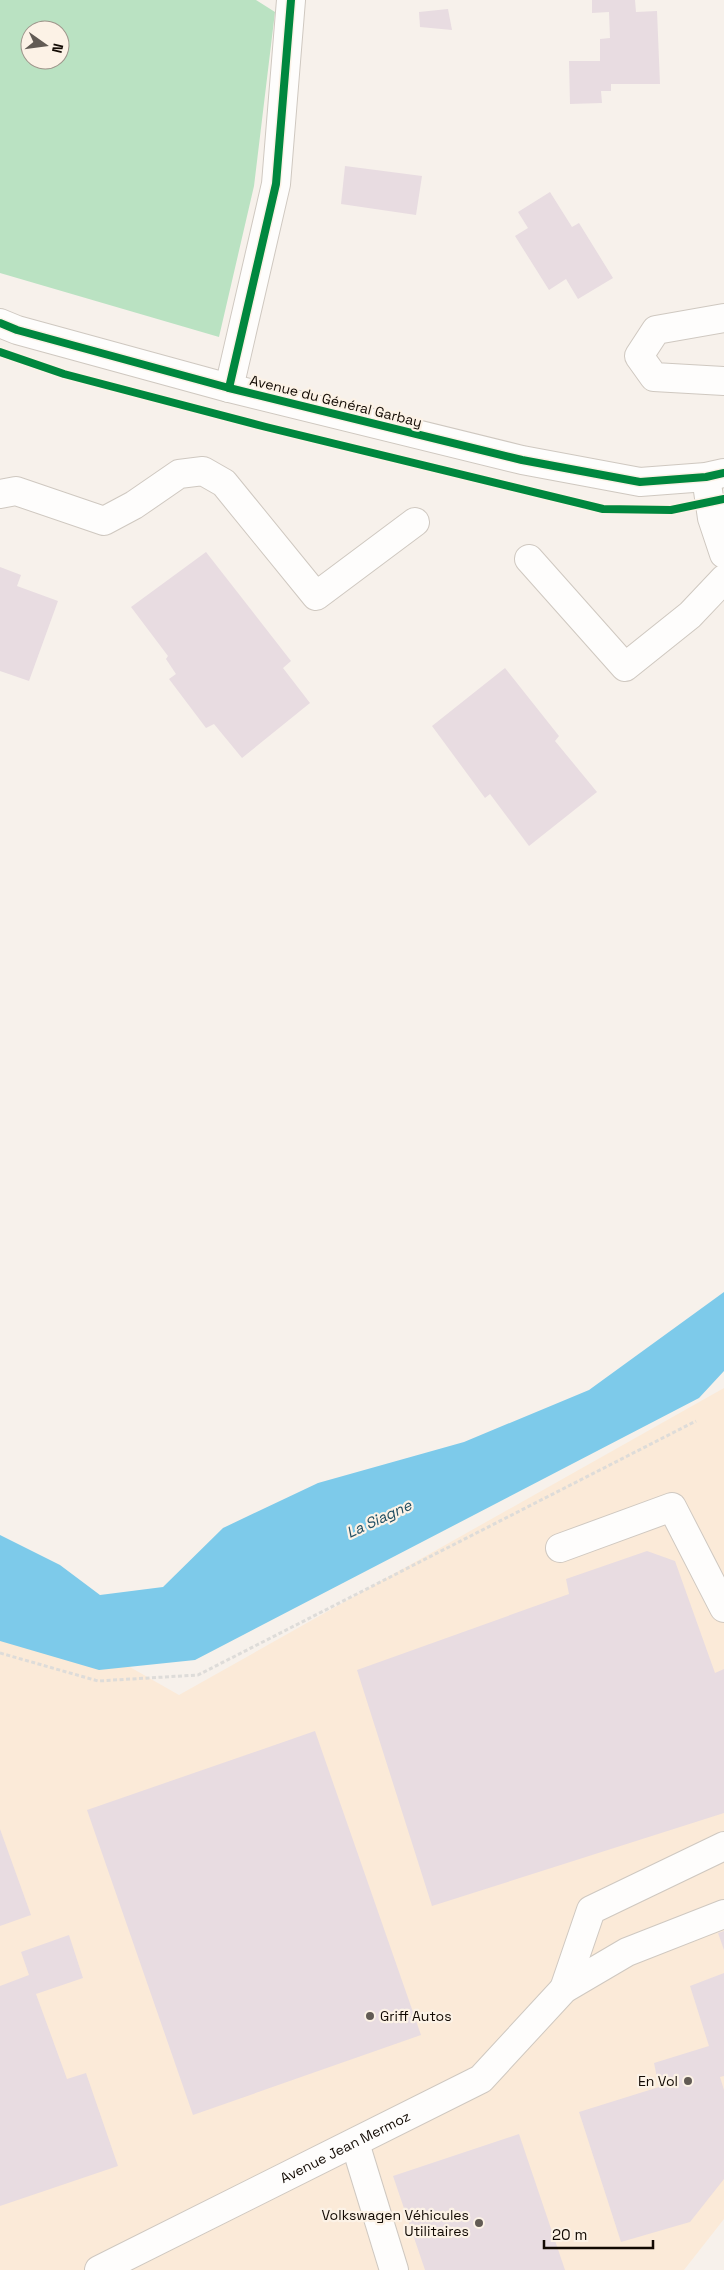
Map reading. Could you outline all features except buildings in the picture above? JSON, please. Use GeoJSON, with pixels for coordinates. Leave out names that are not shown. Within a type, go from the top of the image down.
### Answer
{"type":"FeatureCollection","features":[{"type":"Feature","properties":{"kind":"main road"},"geometry":{"type":"LineString","coordinates":[[229,388],[276,184],[291,0]]}},
{"type":"Feature","properties":{"kind":"main road"},"geometry":{"type":"LineString","coordinates":[[724,318],[656,330],[640,356],[654,377],[724,381]]}},
{"type":"Feature","properties":{"kind":"main road","name":"Avenue du Général Garbay"},"geometry":{"type":"LineString","coordinates":[[0,323],[17,330],[229,388],[522,460],[640,482],[715,475]]}},
{"type":"Feature","properties":{"kind":"main road"},"geometry":{"type":"LineString","coordinates":[[0,494],[16,490],[104,522],[134,506],[179,474],[203,471],[224,483],[316,596],[415,522]]}},
{"type":"Feature","properties":{"kind":"main road"},"geometry":{"type":"LineString","coordinates":[[715,475],[712,518],[724,554]]}},
{"type":"Feature","properties":{"kind":"main road"},"geometry":{"type":"LineString","coordinates":[[529,559],[625,667],[690,615],[724,579]]}},
{"type":"Feature","properties":{"kind":"main road"},"geometry":{"type":"LineString","coordinates":[[560,1548],[672,1507],[724,1608]]}},
{"type":"Feature","properties":{"kind":"main road"},"geometry":{"type":"LineString","coordinates":[[564,1989],[592,1910],[724,1846]]}},
{"type":"Feature","properties":{"kind":"main road"},"geometry":{"type":"LineString","coordinates":[[564,1989],[627,1952],[724,1914]]}},
{"type":"Feature","properties":{"kind":"main road","name":"Avenue Jean Mermoz"},"geometry":{"type":"LineString","coordinates":[[99,2270],[142,2260],[355,2142],[481,2079],[564,1989]]}},
{"type":"Feature","properties":{"kind":"main road"},"geometry":{"type":"LineString","coordinates":[[355,2142],[394,2270]]}},
{"type":"Feature","properties":{"kind":"path"},"geometry":{"type":"LineString","coordinates":[[0,1653],[98,1681],[198,1675],[696,1421]]}},
{"type":"Feature","properties":{"kind":"shaded area"},"geometry":{"type":"Polygon","coordinates":[[[724,1388],[724,2219],[684,2270],[0,2270],[0,1593],[179,1695],[724,1388]]]}},
{"type":"Feature","properties":{"kind":"green space"},"geometry":{"type":"Polygon","coordinates":[[[0,0],[256,0],[275,12],[254,186],[219,337],[0,273],[0,0]]]}},
{"type":"Feature","properties":{"kind":"water","name":"La Siagne"},"geometry":{"type":"Polygon","coordinates":[[[724,1292],[724,1371],[699,1398],[195,1660],[99,1670],[0,1641],[0,1535],[60,1565],[100,1595],[163,1587],[223,1528],[318,1483],[464,1442],[589,1390],[724,1292]]]}},
{"type":"Feature","properties":{"kind":"cycle path"},"geometry":{"type":"LineString","coordinates":[[229,388],[276,184],[291,0]]}},
{"type":"Feature","properties":{"kind":"cycle path"},"geometry":{"type":"LineString","coordinates":[[0,323],[17,330],[229,388],[522,460],[640,482],[706,477],[724,473]]}},
{"type":"Feature","properties":{"kind":"cycle path"},"geometry":{"type":"LineString","coordinates":[[0,352],[64,374],[266,427],[603,509],[671,510],[724,499]]}},
{"type":"Feature","properties":{"kind":"place","name":"Griff Autos"},"geometry":{"type":"Point","coordinates":[370,2016]}},
{"type":"Feature","properties":{"kind":"place","name":"En Vol"},"geometry":{"type":"Point","coordinates":[688,2081]}},
{"type":"Feature","properties":{"kind":"place","name":"Volkswagen Véhicules Utilitaires"},"geometry":{"type":"Point","coordinates":[479,2223]}}]}
